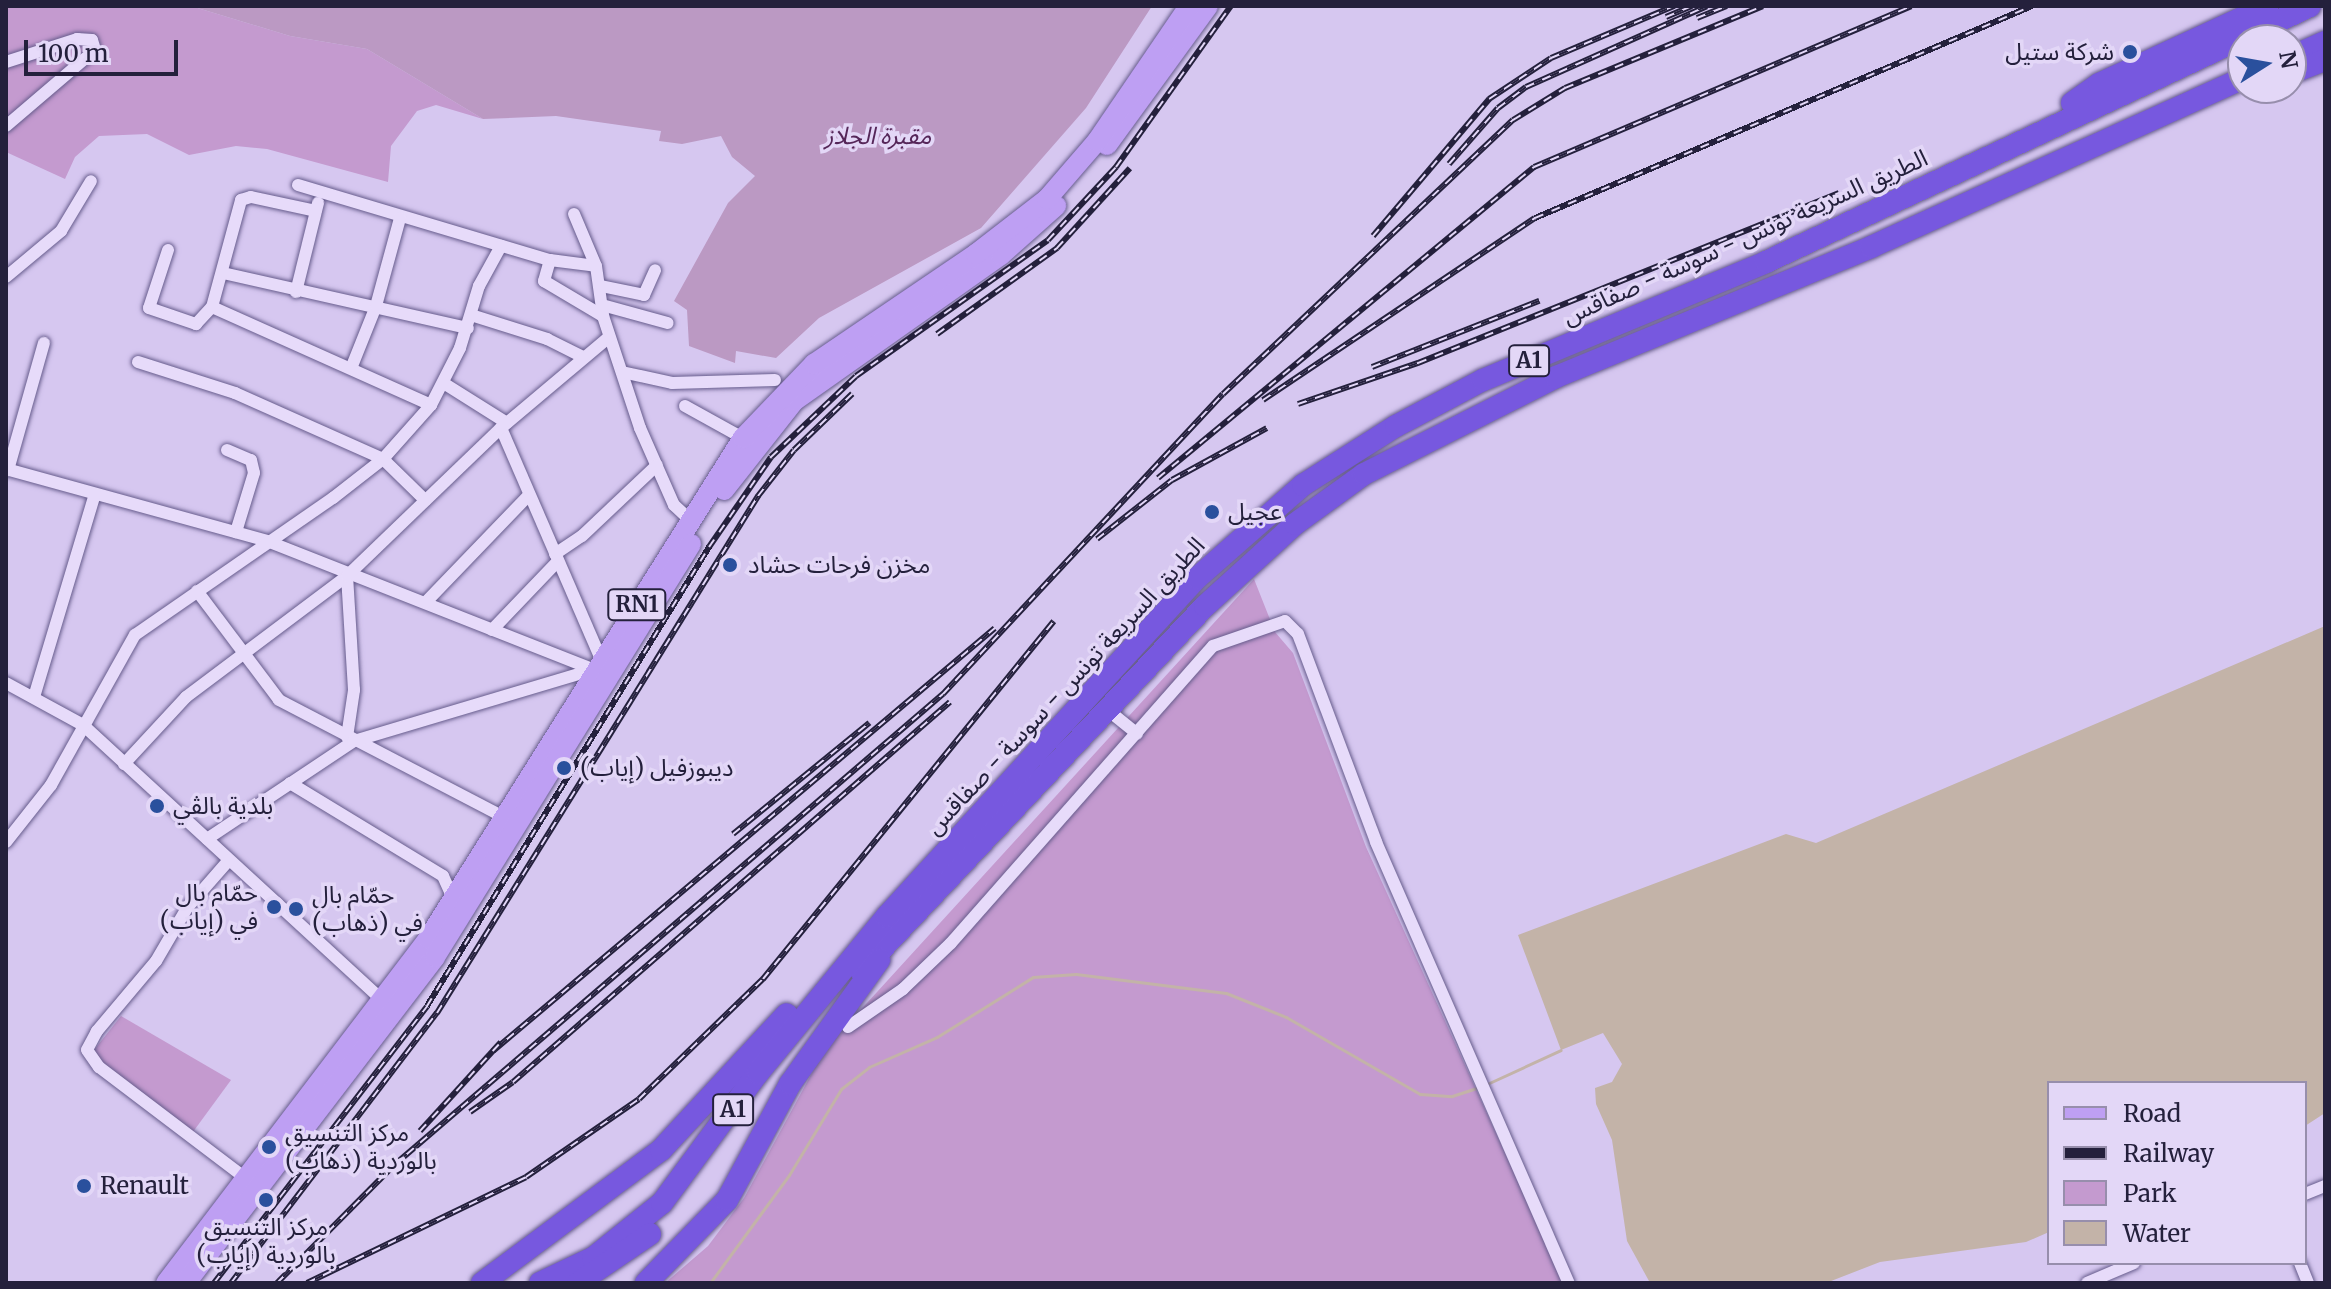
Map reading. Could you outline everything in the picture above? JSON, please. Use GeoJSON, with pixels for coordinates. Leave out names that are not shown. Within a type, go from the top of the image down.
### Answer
{"type":"FeatureCollection","features":[{"type":"Feature","properties":{"kind":"highway"},"geometry":{"type":"LineString","coordinates":[[2202,34],[2242,6]]}},
{"type":"Feature","properties":{"kind":"highway"},"geometry":{"type":"LineString","coordinates":[[2046,127],[2099,84],[2268,6]]}},
{"type":"Feature","properties":{"kind":"highway","name":"الطريق السريعة تونس - سوسة - صفاقس"},"geometry":{"type":"LineString","coordinates":[[547,1280],[619,1240],[662,1203],[758,1073],[1197,578],[1303,485],[1483,380],[1766,262],[2046,127],[2310,6]]}},
{"type":"Feature","properties":{"kind":"highway","name":"الطريق السريعة تونس - سوسة - صفاقس"},"geometry":{"type":"LineString","coordinates":[[578,1283],[626,1254],[671,1214],[803,1036],[891,926],[1109,711],[1205,606],[1295,524],[1407,449],[1556,377],[1871,247],[2227,85]]}},
{"type":"Feature","properties":{"kind":"highway"},"geometry":{"type":"LineString","coordinates":[[2141,123],[2184,114],[2227,97]]}},
{"type":"Feature","properties":{"kind":"highway"},"geometry":{"type":"LineString","coordinates":[[482,1283],[661,1150],[711,1101],[836,959],[891,926]]}},
{"type":"Feature","properties":{"kind":"highway"},"geometry":{"type":"LineString","coordinates":[[646,1283],[727,1200],[790,1084],[891,926]]}},
{"type":"Feature","properties":{"kind":"main road","name":"RN1"},"geometry":{"type":"LineString","coordinates":[[186,1283],[391,1007],[603,669],[690,520],[743,438],[814,364],[976,254],[1047,199],[1097,141],[1189,6]]}},
{"type":"Feature","properties":{"kind":"main road","name":"RN1"},"geometry":{"type":"LineString","coordinates":[[166,1283],[391,1007],[453,898],[603,669],[729,481],[794,401],[1001,255],[1052,211],[1116,135],[1208,6]]}},
{"type":"Feature","properties":{"kind":"street"},"geometry":{"type":"LineString","coordinates":[[6,62],[77,39],[92,40],[95,50],[6,126]]}},
{"type":"Feature","properties":{"kind":"street"},"geometry":{"type":"LineString","coordinates":[[6,277],[12,265],[61,231],[91,181]]}},
{"type":"Feature","properties":{"kind":"street"},"geometry":{"type":"LineString","coordinates":[[298,185],[400,218],[550,260],[596,266]]}},
{"type":"Feature","properties":{"kind":"street"},"geometry":{"type":"LineString","coordinates":[[296,292],[320,192]]}},
{"type":"Feature","properties":{"kind":"street"},"geometry":{"type":"LineString","coordinates":[[168,250],[149,308],[196,324],[212,307],[241,200],[251,197],[316,211]]}},
{"type":"Feature","properties":{"kind":"street"},"geometry":{"type":"LineString","coordinates":[[574,214],[596,266],[609,337],[657,465],[674,505],[690,520]]}},
{"type":"Feature","properties":{"kind":"street"},"geometry":{"type":"LineString","coordinates":[[352,366],[376,306],[400,218]]}},
{"type":"Feature","properties":{"kind":"street"},"geometry":{"type":"LineString","coordinates":[[6,842],[51,785],[135,635],[383,459],[431,405],[445,384],[479,286],[501,246]]}},
{"type":"Feature","properties":{"kind":"street"},"geometry":{"type":"LineString","coordinates":[[550,260],[544,281],[603,310],[668,323]]}},
{"type":"Feature","properties":{"kind":"street"},"geometry":{"type":"LineString","coordinates":[[601,286],[644,295],[655,270]]}},
{"type":"Feature","properties":{"kind":"street"},"geometry":{"type":"LineString","coordinates":[[223,273],[296,292],[469,321],[547,339],[583,357]]}},
{"type":"Feature","properties":{"kind":"street"},"geometry":{"type":"LineString","coordinates":[[212,307],[352,366],[431,405]]}},
{"type":"Feature","properties":{"kind":"street"},"geometry":{"type":"LineString","coordinates":[[124,764],[186,697],[349,574],[504,426],[609,337]]}},
{"type":"Feature","properties":{"kind":"street"},"geometry":{"type":"LineString","coordinates":[[44,343],[7,469],[267,541],[492,630],[603,669]]}},
{"type":"Feature","properties":{"kind":"street"},"geometry":{"type":"LineString","coordinates":[[138,362],[235,393],[383,459],[425,500]]}},
{"type":"Feature","properties":{"kind":"street"},"geometry":{"type":"LineString","coordinates":[[622,372],[672,383],[775,380]]}},
{"type":"Feature","properties":{"kind":"street"},"geometry":{"type":"LineString","coordinates":[[445,384],[504,426],[529,495],[603,669]]}},
{"type":"Feature","properties":{"kind":"street"},"geometry":{"type":"LineString","coordinates":[[685,406],[743,438]]}},
{"type":"Feature","properties":{"kind":"street"},"geometry":{"type":"LineString","coordinates":[[227,450],[251,460],[254,473],[236,532]]}},
{"type":"Feature","properties":{"kind":"street"},"geometry":{"type":"LineString","coordinates":[[492,630],[557,558],[657,465]]}},
{"type":"Feature","properties":{"kind":"street"},"geometry":{"type":"LineString","coordinates":[[34,697],[95,494]]}},
{"type":"Feature","properties":{"kind":"street"},"geometry":{"type":"LineString","coordinates":[[426,602],[529,495]]}},
{"type":"Feature","properties":{"kind":"street"},"geometry":{"type":"LineString","coordinates":[[349,574],[354,699],[351,739]]}},
{"type":"Feature","properties":{"kind":"street"},"geometry":{"type":"LineString","coordinates":[[197,591],[279,700],[506,818]]}},
{"type":"Feature","properties":{"kind":"street"},"geometry":{"type":"LineString","coordinates":[[848,1027],[903,989],[951,943],[1219,641],[1278,622],[1291,624],[1376,842],[1569,1283]]}},
{"type":"Feature","properties":{"kind":"street"},"geometry":{"type":"LineString","coordinates":[[207,839],[351,739],[603,669]]}},
{"type":"Feature","properties":{"kind":"street"},"geometry":{"type":"LineString","coordinates":[[6,683],[83,725],[391,1007]]}},
{"type":"Feature","properties":{"kind":"street"},"geometry":{"type":"LineString","coordinates":[[1109,711],[1137,734]]}},
{"type":"Feature","properties":{"kind":"street"},"geometry":{"type":"LineString","coordinates":[[290,783],[443,876],[453,898]]}},
{"type":"Feature","properties":{"kind":"street"},"geometry":{"type":"LineString","coordinates":[[229,860],[187,908],[156,961],[97,1031],[87,1050],[99,1067],[248,1180]]}},
{"type":"Feature","properties":{"kind":"street"},"geometry":{"type":"LineString","coordinates":[[2087,1283],[2129,1265]]}},
{"type":"Feature","properties":{"kind":"green space"},"geometry":{"type":"Polygon","coordinates":[[[6,6],[191,6],[290,36],[367,49],[483,119],[436,105],[417,111],[391,146],[388,182],[267,149],[236,146],[189,155],[147,134],[99,136],[75,157],[65,179],[6,152],[6,6]]]}},
{"type":"Feature","properties":{"kind":"green space","name":"مقبرة الجلاز"},"geometry":{"type":"Polygon","coordinates":[[[191,6],[1152,6],[1086,108],[981,228],[819,318],[776,358],[736,351],[735,363],[689,346],[687,310],[674,301],[728,203],[755,176],[732,157],[721,136],[682,144],[659,141],[661,131],[556,116],[483,119],[367,49],[290,36],[191,6]]]}},
{"type":"Feature","properties":{"kind":"green space"},"geometry":{"type":"Polygon","coordinates":[[[1254,579],[1275,632],[1293,653],[1366,847],[1564,1283],[665,1283],[708,1246],[744,1198],[825,1049],[1254,579]]]}},
{"type":"Feature","properties":{"kind":"green space"},"geometry":{"type":"Polygon","coordinates":[[[121,1016],[231,1080],[190,1136],[104,1072],[94,1050],[121,1016]]]}},
{"type":"Feature","properties":{"kind":"water"},"geometry":{"type":"Polygon","coordinates":[[[2325,626],[2325,1113],[2307,1125],[2307,1081],[2047,1081],[2047,1233],[2026,1242],[1880,1262],[1826,1283],[1649,1281],[1627,1241],[1612,1140],[1596,1104],[1595,1088],[1612,1082],[1622,1064],[1603,1033],[1561,1050],[1518,935],[1786,834],[1816,843],[2325,626]]]}},
{"type":"Feature","properties":{"kind":"waterway"},"geometry":{"type":"LineString","coordinates":[[710,1283],[789,1175],[841,1089],[869,1067],[937,1037],[1033,977],[1076,974],[1226,993],[1286,1017],[1420,1094],[1452,1096],[1480,1087]]}},
{"type":"Feature","properties":{"kind":"waterway"},"geometry":{"type":"LineString","coordinates":[[1487,1084],[1561,1050]]}},
{"type":"Feature","properties":{"kind":"railway"},"geometry":{"type":"LineString","coordinates":[[214,1283],[427,1006],[709,547],[771,457],[856,376],[1048,240],[1116,167],[1231,6]]}},
{"type":"Feature","properties":{"kind":"railway"},"geometry":{"type":"LineString","coordinates":[[1373,236],[1489,99],[1551,58],[1674,6]]}},
{"type":"Feature","properties":{"kind":"railway"},"geometry":{"type":"LineString","coordinates":[[1666,17],[1692,6]]}},
{"type":"Feature","properties":{"kind":"railway"},"geometry":{"type":"LineString","coordinates":[[1449,164],[1498,108],[1526,87],[1707,6]]}},
{"type":"Feature","properties":{"kind":"railway"},"geometry":{"type":"LineString","coordinates":[[1697,18],[1727,6]]}},
{"type":"Feature","properties":{"kind":"railway"},"geometry":{"type":"LineString","coordinates":[[277,1283],[393,1166],[943,694],[1223,394],[1513,120],[1565,88],[1763,6]]}},
{"type":"Feature","properties":{"kind":"railway"},"geometry":{"type":"LineString","coordinates":[[1158,478],[1534,167],[1911,6]]}},
{"type":"Feature","properties":{"kind":"railway"},"geometry":{"type":"LineString","coordinates":[[1263,400],[1535,218],[2032,6]]}},
{"type":"Feature","properties":{"kind":"railway"},"geometry":{"type":"LineString","coordinates":[[937,334],[1057,248],[1130,168]]}},
{"type":"Feature","properties":{"kind":"railway"},"geometry":{"type":"LineString","coordinates":[[1298,404],[1418,363],[1839,193]]}},
{"type":"Feature","properties":{"kind":"railway"},"geometry":{"type":"LineString","coordinates":[[1372,367],[1539,301]]}},
{"type":"Feature","properties":{"kind":"railway"},"geometry":{"type":"LineString","coordinates":[[231,1283],[437,1013],[758,496],[794,450],[852,394]]}},
{"type":"Feature","properties":{"kind":"railway"},"geometry":{"type":"LineString","coordinates":[[1097,539],[1172,480],[1267,428]]}},
{"type":"Feature","properties":{"kind":"railway"},"geometry":{"type":"LineString","coordinates":[[307,1283],[526,1177],[639,1099],[763,979],[1054,621]]}},
{"type":"Feature","properties":{"kind":"railway"},"geometry":{"type":"LineString","coordinates":[[493,1051],[995,628]]}},
{"type":"Feature","properties":{"kind":"railway"},"geometry":{"type":"LineString","coordinates":[[470,1112],[513,1082],[950,702]]}},
{"type":"Feature","properties":{"kind":"railway"},"geometry":{"type":"LineString","coordinates":[[733,834],[869,723]]}},
{"type":"Feature","properties":{"kind":"railway"},"geometry":{"type":"LineString","coordinates":[[420,1131],[501,1042]]}},
{"type":"Feature","properties":{"kind":"place","name":"شركة ستيل"},"geometry":{"type":"Point","coordinates":[2130,52]}},
{"type":"Feature","properties":{"kind":"place","name":"عجيل"},"geometry":{"type":"Point","coordinates":[1212,512]}},
{"type":"Feature","properties":{"kind":"place","name":"مخزن فرحات حشاد"},"geometry":{"type":"Point","coordinates":[730,565]}},
{"type":"Feature","properties":{"kind":"place","name":"ديبوزفيل (إياب)"},"geometry":{"type":"Point","coordinates":[564,768]}},
{"type":"Feature","properties":{"kind":"place","name":"بلدية بالڤي"},"geometry":{"type":"Point","coordinates":[157,806]}},
{"type":"Feature","properties":{"kind":"place","name":"حمّام بال في (إياب)"},"geometry":{"type":"Point","coordinates":[274,907]}},
{"type":"Feature","properties":{"kind":"place","name":"حمّام بال في (ذهاب)"},"geometry":{"type":"Point","coordinates":[296,909]}},
{"type":"Feature","properties":{"kind":"place","name":"مركز التنسيق بالوردية (ذهاب)"},"geometry":{"type":"Point","coordinates":[269,1147]}},
{"type":"Feature","properties":{"kind":"place","name":"Renault"},"geometry":{"type":"Point","coordinates":[84,1186]}},
{"type":"Feature","properties":{"kind":"place","name":"مركز التنسيق بالوردية (إياب)"},"geometry":{"type":"Point","coordinates":[266,1200]}}]}
